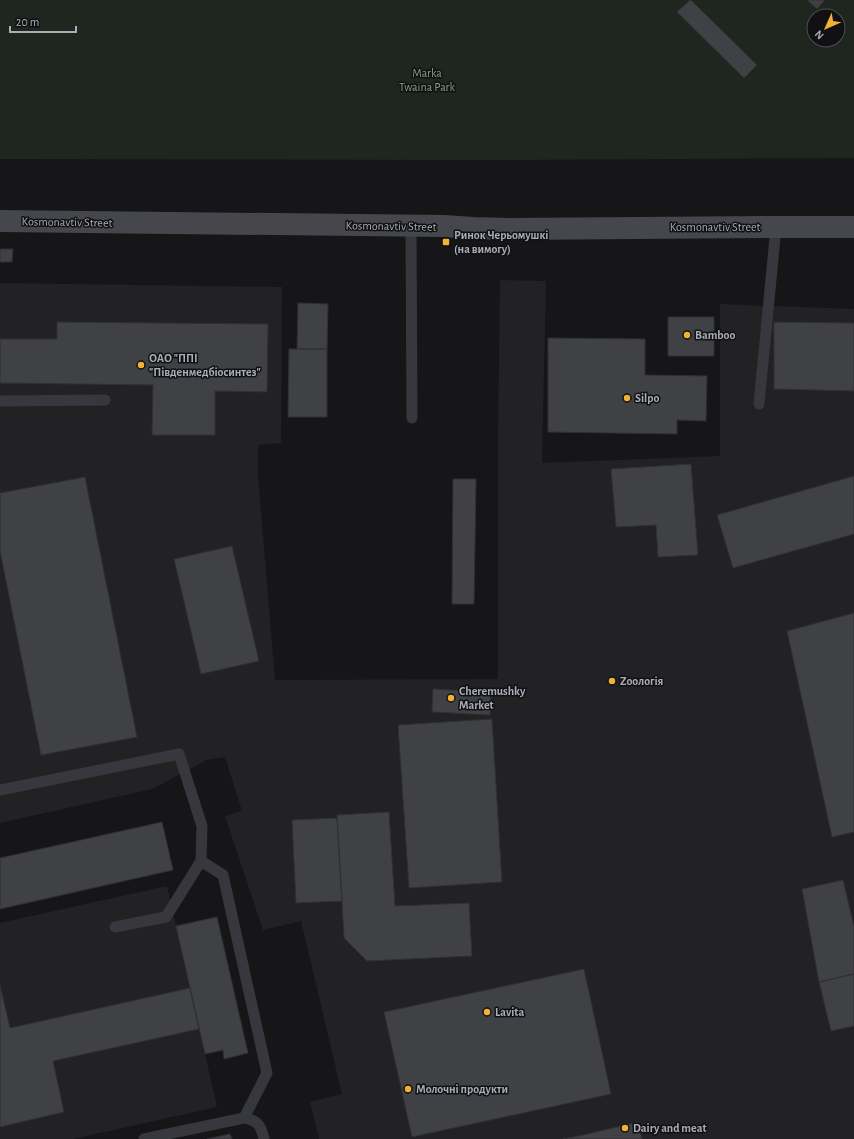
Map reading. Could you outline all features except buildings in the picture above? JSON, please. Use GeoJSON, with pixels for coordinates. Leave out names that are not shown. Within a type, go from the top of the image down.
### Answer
{"type":"FeatureCollection","features":[{"type":"Feature","properties":{"kind":"main road","name":"Kosmonavtiv Street"},"geometry":{"type":"LineString","coordinates":[[0,221],[411,227],[444,226],[509,229],[776,227],[854,228]]}},
{"type":"Feature","properties":{"kind":"lane"},"geometry":{"type":"LineString","coordinates":[[411,227],[412,418]]}},
{"type":"Feature","properties":{"kind":"lane"},"geometry":{"type":"LineString","coordinates":[[759,404],[776,227]]}},
{"type":"Feature","properties":{"kind":"lane"},"geometry":{"type":"LineString","coordinates":[[0,401],[105,400]]}},
{"type":"Feature","properties":{"kind":"lane"},"geometry":{"type":"LineString","coordinates":[[0,790],[179,754],[202,826],[201,861],[166,917],[115,927]]}},
{"type":"Feature","properties":{"kind":"lane"},"geometry":{"type":"LineString","coordinates":[[201,861],[223,875],[267,1073],[244,1118]]}},
{"type":"Feature","properties":{"kind":"lane"},"geometry":{"type":"LineString","coordinates":[[144,1139],[244,1118],[250,1119],[259,1125],[264,1139]]}},
{"type":"Feature","properties":{"kind":"shaded area"},"geometry":{"type":"Polygon","coordinates":[[[500,280],[546,281],[542,463],[720,456],[720,304],[854,309],[854,1139],[319,1139],[310,1102],[342,1094],[301,921],[263,930],[225,816],[242,811],[225,757],[207,760],[152,789],[0,823],[0,283],[282,287],[281,443],[258,445],[258,475],[275,680],[498,679],[500,280]]]}},
{"type":"Feature","properties":{"kind":"shaded area"},"geometry":{"type":"Polygon","coordinates":[[[167,886],[217,1107],[73,1139],[0,1139],[0,923],[167,886]]]}},
{"type":"Feature","properties":{"kind":"green space","name":"Marka Twaina Park"},"geometry":{"type":"Polygon","coordinates":[[[0,0],[854,0],[854,158],[486,160],[0,159],[0,0]]]}},
{"type":"Feature","properties":{"kind":"place","name":"Ринок Черьомушкі (на вимогу)"},"geometry":{"type":"Point","coordinates":[446,242]}},
{"type":"Feature","properties":{"kind":"place","name":"Bamboo"},"geometry":{"type":"Point","coordinates":[687,335]}},
{"type":"Feature","properties":{"kind":"place","name":"ОАО \"ППІ \"Південмедбіосинтез\""},"geometry":{"type":"Point","coordinates":[141,365]}},
{"type":"Feature","properties":{"kind":"place","name":"Silpo"},"geometry":{"type":"Point","coordinates":[627,398]}},
{"type":"Feature","properties":{"kind":"place","name":"Zooлогія"},"geometry":{"type":"Point","coordinates":[612,681]}},
{"type":"Feature","properties":{"kind":"place","name":"Cheremushky Market"},"geometry":{"type":"Point","coordinates":[451,698]}},
{"type":"Feature","properties":{"kind":"place","name":"Lavita"},"geometry":{"type":"Point","coordinates":[487,1012]}},
{"type":"Feature","properties":{"kind":"place","name":"Молочні продукти"},"geometry":{"type":"Point","coordinates":[408,1089]}},
{"type":"Feature","properties":{"kind":"place","name":"Dairy and meat"},"geometry":{"type":"Point","coordinates":[625,1128]}}]}
